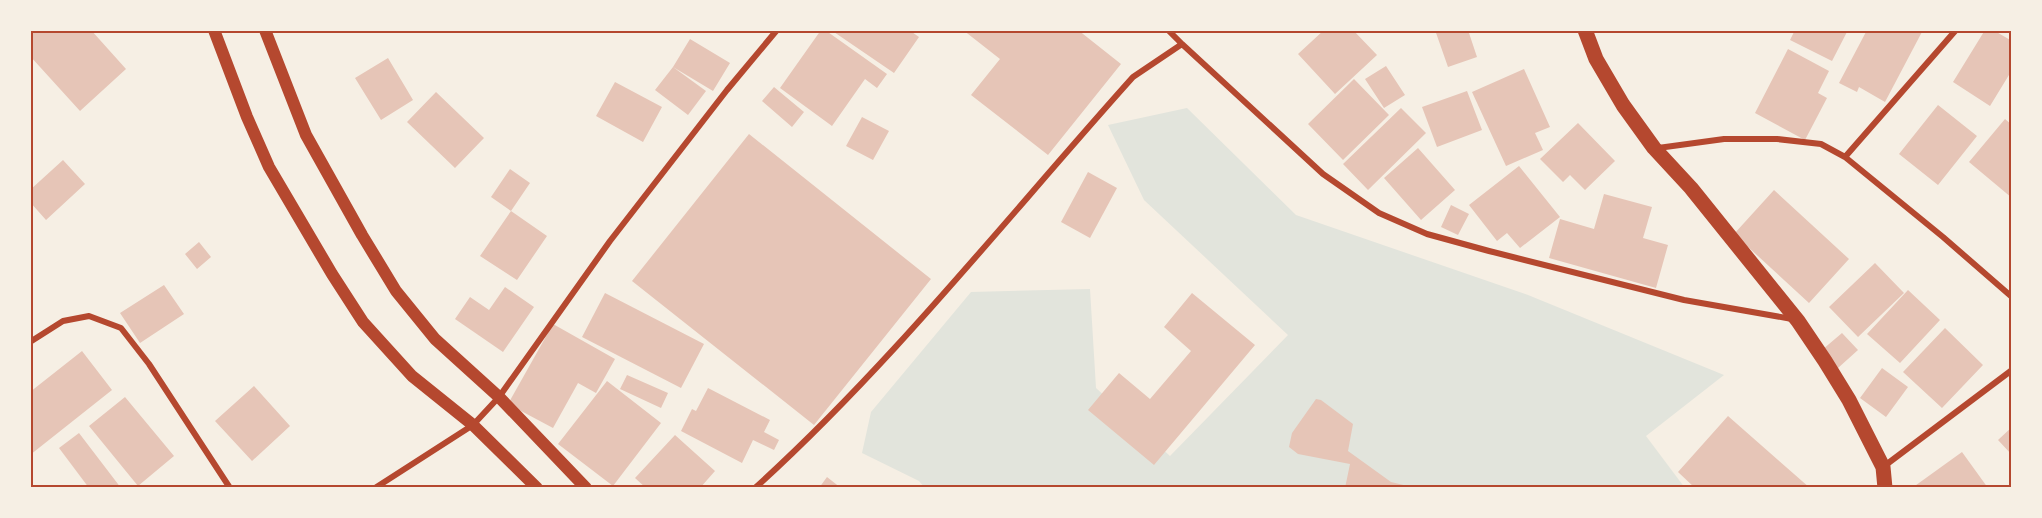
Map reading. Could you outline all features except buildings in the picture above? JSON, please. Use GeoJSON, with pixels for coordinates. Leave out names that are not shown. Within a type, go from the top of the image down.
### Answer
{"type":"FeatureCollection","features":[{"type":"Feature","properties":{"kind":"main road"},"geometry":{"type":"LineString","coordinates":[[214,30],[268,167],[363,322],[412,376],[473,425],[537,488]]}},
{"type":"Feature","properties":{"kind":"main road"},"geometry":{"type":"LineString","coordinates":[[265,30],[306,135],[396,291],[435,339],[498,397],[586,488]]}},
{"type":"Feature","properties":{"kind":"main road"},"geometry":{"type":"LineString","coordinates":[[1585,30],[1596,59],[1623,105],[1654,148],[1691,188],[1798,321],[1849,400],[1882,467],[1885,488]]}},
{"type":"Feature","properties":{"kind":"street"},"geometry":{"type":"LineString","coordinates":[[375,488],[473,425],[498,397],[610,241],[727,90],[777,30]]}},
{"type":"Feature","properties":{"kind":"street"},"geometry":{"type":"LineString","coordinates":[[1168,30],[1323,174],[1379,213],[1418,230],[1489,251],[1684,300],[1798,321]]}},
{"type":"Feature","properties":{"kind":"street"},"geometry":{"type":"LineString","coordinates":[[1845,157],[1956,30]]}},
{"type":"Feature","properties":{"kind":"street"},"geometry":{"type":"LineString","coordinates":[[755,488],[792,454],[891,351],[1132,77],[1182,44]]}},
{"type":"Feature","properties":{"kind":"street"},"geometry":{"type":"LineString","coordinates":[[1654,148],[1724,139],[1777,139],[1821,144],[1845,157],[2012,297]]}},
{"type":"Feature","properties":{"kind":"street"},"geometry":{"type":"LineString","coordinates":[[30,342],[63,321],[89,316],[121,328],[149,364],[230,488]]}},
{"type":"Feature","properties":{"kind":"street"},"geometry":{"type":"LineString","coordinates":[[1882,467],[2012,370]]}},
{"type":"Feature","properties":{"kind":"shaded area"},"geometry":{"type":"Polygon","coordinates":[[[1187,108],[1296,215],[1528,295],[1724,375],[1646,436],[1685,488],[925,488],[919,481],[862,453],[871,412],[971,292],[1090,289],[1096,388],[1170,456],[1288,335],[1144,200],[1108,125],[1187,108]]]}}]}
